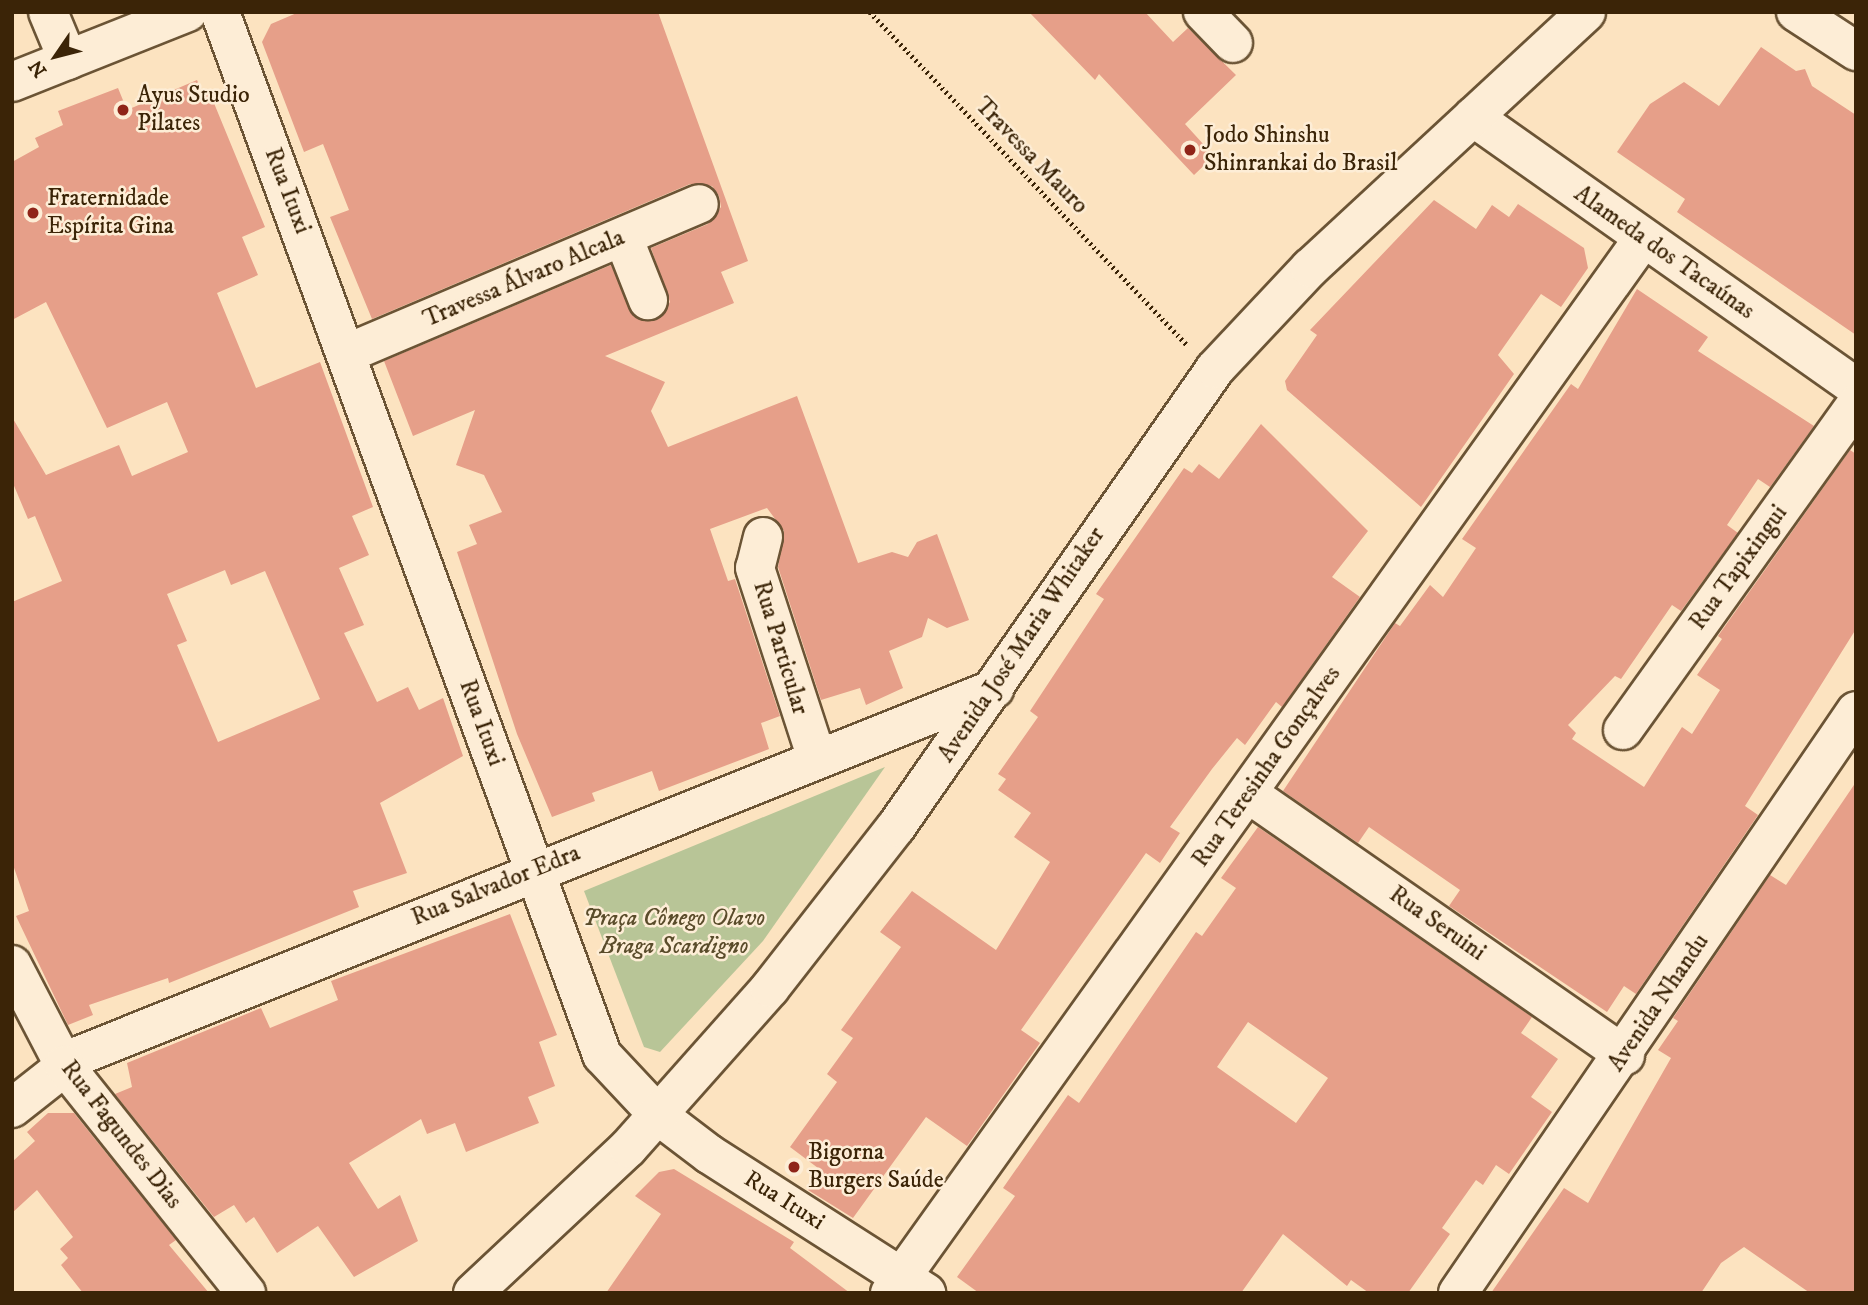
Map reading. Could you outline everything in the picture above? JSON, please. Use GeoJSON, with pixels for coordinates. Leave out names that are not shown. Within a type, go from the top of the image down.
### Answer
{"type":"FeatureCollection","features":[{"type":"Feature","properties":{"kind":"street"},"geometry":{"type":"LineString","coordinates":[[48,12],[68,60]]}},
{"type":"Feature","properties":{"kind":"street"},"geometry":{"type":"LineString","coordinates":[[12,82],[188,12]]}},
{"type":"Feature","properties":{"kind":"street","name":"Rua Ituxi"},"geometry":{"type":"LineString","coordinates":[[220,12],[348,353],[533,871],[602,1055],[659,1116],[906,1287]]}},
{"type":"Feature","properties":{"kind":"street"},"geometry":{"type":"LineString","coordinates":[[1203,12],[1233,43]]}},
{"type":"Feature","properties":{"kind":"street","name":"Avenida José Maria Whitaker"},"geometry":{"type":"LineString","coordinates":[[473,1293],[659,1116],[880,849],[1215,369],[1310,268],[1586,12]]}},
{"type":"Feature","properties":{"kind":"street"},"geometry":{"type":"LineString","coordinates":[[1796,12],[1854,48]]}},
{"type":"Feature","properties":{"kind":"street","name":"Alameda dos Tacaúnas"},"geometry":{"type":"LineString","coordinates":[[1473,117],[1642,240],[1856,387]]}},
{"type":"Feature","properties":{"kind":"street","name":"Travessa Álvaro Alcala"},"geometry":{"type":"LineString","coordinates":[[348,353],[699,204]]}},
{"type":"Feature","properties":{"kind":"street"},"geometry":{"type":"LineString","coordinates":[[624,237],[648,300]]}},
{"type":"Feature","properties":{"kind":"street","name":"Rua Teresinha Gonçalves"},"geometry":{"type":"LineString","coordinates":[[906,1287],[1249,793],[1642,240]]}},
{"type":"Feature","properties":{"kind":"street","name":"Rua Tapixingui"},"geometry":{"type":"LineString","coordinates":[[1623,730],[1856,405]]}},
{"type":"Feature","properties":{"kind":"street","name":"Rua Particular"},"geometry":{"type":"LineString","coordinates":[[763,537],[755,568],[817,760]]}},
{"type":"Feature","properties":{"kind":"street","name":"Rua Salvador Edra"},"geometry":{"type":"LineString","coordinates":[[12,1108],[64,1065],[533,871],[994,689]]}},
{"type":"Feature","properties":{"kind":"street","name":"Avenida Nhandu"},"geometry":{"type":"LineString","coordinates":[[1458,1293],[1625,1055],[1856,711]]}},
{"type":"Feature","properties":{"kind":"street","name":"Rua Seruini"},"geometry":{"type":"LineString","coordinates":[[1249,793],[1625,1055]]}},
{"type":"Feature","properties":{"kind":"street","name":"Rua Fagundes Dias"},"geometry":{"type":"LineString","coordinates":[[12,965],[64,1065],[246,1293]]}},
{"type":"Feature","properties":{"kind":"path","name":"Travessa Mauro"},"geometry":{"type":"LineString","coordinates":[[870,12],[1167,324]]}},
{"type":"Feature","properties":{"kind":"green space","name":"Praça Cônego Olavo Braga Scardigno"},"geometry":{"type":"Polygon","coordinates":[[[885,767],[763,941],[660,1052],[644,1047],[584,891],[885,767]]]}},
{"type":"Feature","properties":{"kind":"building"},"geometry":{"type":"Polygon","coordinates":[[[299,12],[658,12],[748,261],[721,272],[734,303],[605,356],[665,382],[651,411],[668,447],[797,396],[858,563],[892,552],[908,557],[917,542],[937,534],[969,620],[947,628],[928,618],[922,637],[889,651],[903,688],[866,705],[860,688],[821,700],[778,567],[784,531],[767,508],[710,529],[728,581],[735,579],[780,716],[761,723],[769,749],[659,791],[652,771],[592,793],[595,801],[552,817],[517,734],[457,552],[477,544],[469,525],[502,512],[484,475],[456,465],[475,410],[413,436],[384,361],[611,265],[634,317],[657,320],[670,302],[651,248],[708,224],[721,207],[719,196],[712,186],[690,184],[372,319],[330,217],[349,210],[323,144],[304,152],[262,42],[271,24],[299,12]]]}},
{"type":"Feature","properties":{"kind":"building"},"geometry":{"type":"Polygon","coordinates":[[[1029,12],[1145,12],[1173,42],[1188,28],[1236,75],[1185,124],[1214,156],[1194,175],[1099,74],[1095,80],[1029,12]]]}},
{"type":"Feature","properties":{"kind":"building"},"geometry":{"type":"Polygon","coordinates":[[[1761,47],[1796,71],[1805,69],[1812,86],[1856,115],[1856,335],[1677,212],[1685,199],[1617,152],[1650,104],[1684,82],[1719,106],[1761,47]]]}},
{"type":"Feature","properties":{"kind":"building"},"geometry":{"type":"Polygon","coordinates":[[[197,80],[203,94],[209,91],[265,227],[242,237],[258,275],[217,293],[256,388],[320,362],[373,507],[352,516],[369,555],[339,568],[364,625],[344,633],[377,702],[408,687],[419,710],[443,698],[463,756],[380,803],[407,873],[353,891],[359,907],[169,983],[168,978],[89,1005],[93,1015],[68,1025],[16,916],[29,911],[12,862],[12,602],[62,581],[35,516],[28,519],[12,481],[12,417],[46,475],[119,445],[132,476],[188,452],[167,402],[107,428],[46,302],[12,320],[12,162],[39,147],[35,138],[63,125],[58,111],[118,88],[127,110],[197,80]],[[225,570],[167,594],[187,641],[177,645],[218,742],[320,699],[265,571],[231,585],[225,570]]]}},
{"type":"Feature","properties":{"kind":"building"},"geometry":{"type":"Polygon","coordinates":[[[1434,200],[1476,229],[1492,205],[1509,217],[1518,204],[1584,248],[1588,268],[1561,307],[1541,294],[1498,355],[1514,374],[1421,507],[1287,390],[1285,381],[1317,335],[1310,330],[1434,200]]]}},
{"type":"Feature","properties":{"kind":"building"},"geometry":{"type":"Polygon","coordinates":[[[1637,289],[1708,337],[1698,351],[1814,426],[1770,487],[1758,479],[1727,525],[1738,533],[1681,611],[1672,605],[1621,679],[1615,676],[1568,725],[1576,733],[1572,739],[1644,787],[1682,727],[1692,734],[1720,690],[1697,675],[1722,639],[1718,636],[1850,450],[1856,454],[1856,629],[1745,806],[1758,815],[1636,994],[1624,986],[1607,1012],[1449,906],[1460,890],[1369,827],[1358,843],[1283,791],[1395,623],[1400,626],[1430,585],[1443,597],[1476,548],[1462,539],[1571,384],[1578,389],[1637,289]]]}},
{"type":"Feature","properties":{"kind":"building"},"geometry":{"type":"Polygon","coordinates":[[[1261,424],[1368,531],[1332,577],[1360,597],[1282,707],[1276,702],[1245,745],[1237,738],[1212,769],[1170,827],[1180,833],[1160,863],[1146,853],[1021,1030],[1040,1043],[967,1146],[926,1117],[853,1218],[808,1190],[822,1171],[790,1147],[837,1082],[827,1074],[853,1038],[841,1030],[901,947],[880,932],[912,891],[996,950],[1050,862],[1014,837],[1031,813],[998,790],[1006,779],[998,774],[1038,717],[1030,711],[1104,599],[1096,594],[1184,468],[1192,473],[1199,464],[1219,479],[1261,424]]]}},
{"type":"Feature","properties":{"kind":"building"},"geometry":{"type":"Polygon","coordinates":[[[1856,782],[1856,1293],[1810,1293],[1744,1247],[1721,1263],[1701,1293],[1491,1293],[1564,1188],[1588,1203],[1671,1058],[1658,1050],[1678,1021],[1673,1018],[1770,875],[1786,885],[1856,782]]]}},
{"type":"Feature","properties":{"kind":"building"},"geometry":{"type":"Polygon","coordinates":[[[1258,827],[1532,1017],[1521,1033],[1558,1059],[1531,1097],[1552,1112],[1509,1174],[1496,1165],[1483,1185],[1476,1180],[1442,1228],[1450,1234],[1408,1293],[1369,1293],[1351,1280],[1347,1286],[1283,1234],[1241,1293],[979,1293],[957,1277],[1015,1196],[1003,1188],[1068,1095],[1079,1103],[1196,932],[1202,936],[1236,888],[1221,878],[1258,827]],[[1248,1022],[1217,1067],[1296,1123],[1328,1078],[1248,1022]]]}},
{"type":"Feature","properties":{"kind":"building"},"geometry":{"type":"Polygon","coordinates":[[[510,914],[557,1035],[539,1042],[555,1086],[528,1097],[539,1123],[466,1152],[455,1123],[427,1134],[421,1119],[349,1163],[378,1209],[400,1195],[418,1241],[354,1277],[318,1226],[277,1253],[254,1217],[246,1223],[234,1205],[214,1217],[115,1094],[132,1087],[127,1063],[261,1008],[270,1028],[338,1000],[331,981],[510,914]]]}},
{"type":"Feature","properties":{"kind":"building"},"geometry":{"type":"Polygon","coordinates":[[[48,1113],[74,1113],[176,1240],[169,1245],[209,1293],[83,1293],[61,1265],[68,1258],[60,1249],[73,1237],[37,1190],[12,1213],[12,1162],[35,1141],[27,1132],[48,1113]]]}},
{"type":"Feature","properties":{"kind":"building"},"geometry":{"type":"Polygon","coordinates":[[[674,1169],[794,1242],[790,1248],[850,1293],[606,1293],[661,1214],[635,1196],[659,1172],[674,1169]]]}},
{"type":"Feature","properties":{"kind":"place","name":"Ayus Studio Pilates"},"geometry":{"type":"Point","coordinates":[123,110]}},
{"type":"Feature","properties":{"kind":"place","name":"Jodo Shinshu Shinrankai do Brasil"},"geometry":{"type":"Point","coordinates":[1190,150]}},
{"type":"Feature","properties":{"kind":"place","name":"Fraternidade Espírita Gina"},"geometry":{"type":"Point","coordinates":[33,213]}},
{"type":"Feature","properties":{"kind":"place","name":"Bigorna Burgers Saúde"},"geometry":{"type":"Point","coordinates":[794,1167]}}]}
